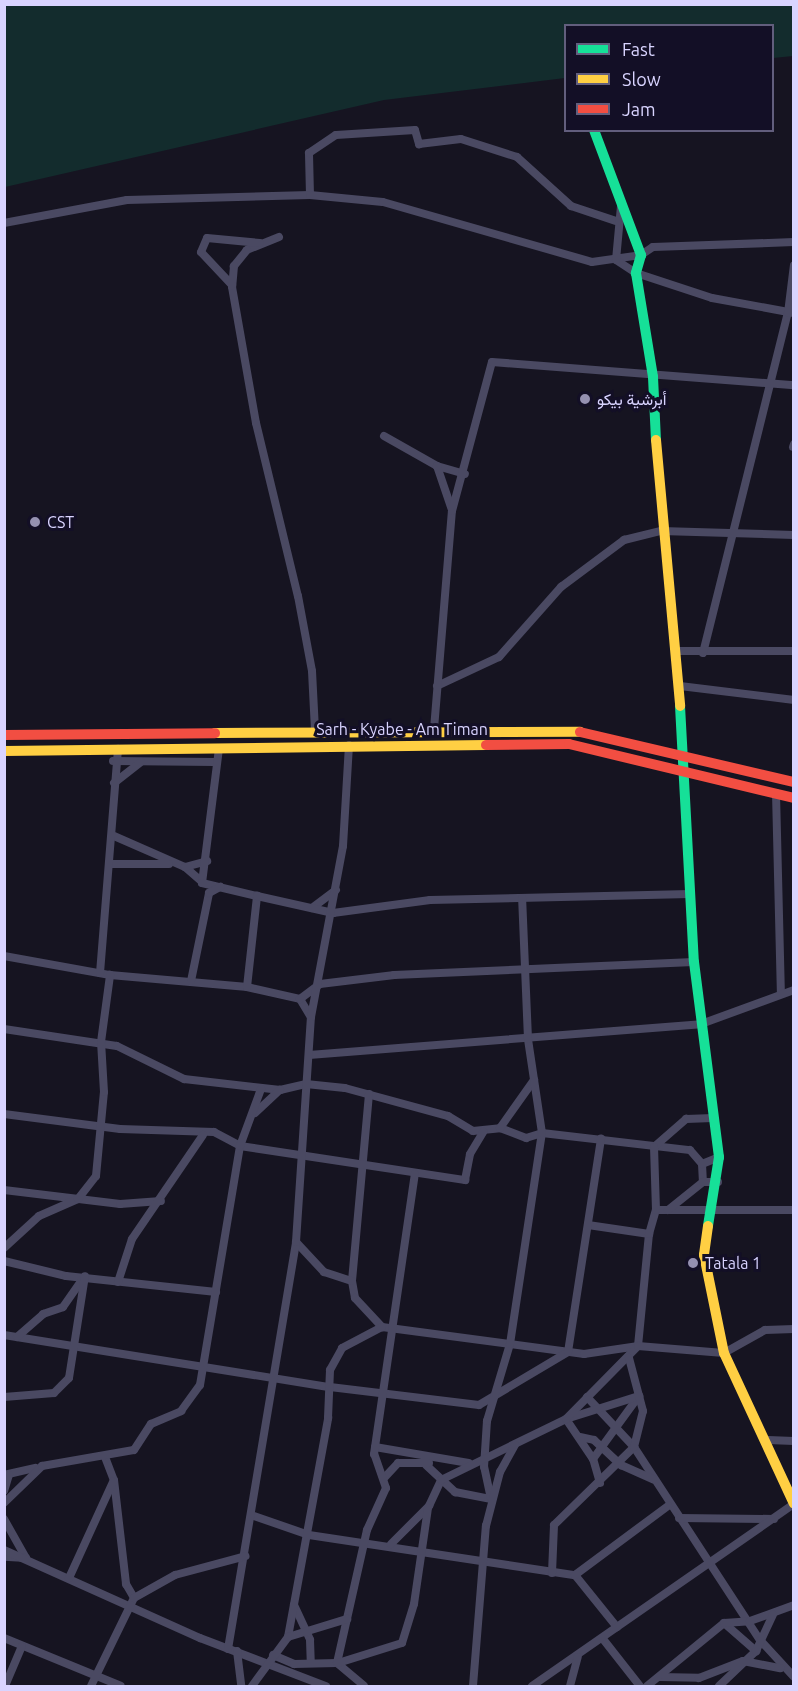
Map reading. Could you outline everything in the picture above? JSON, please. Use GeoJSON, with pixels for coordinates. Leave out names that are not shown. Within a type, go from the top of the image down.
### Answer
{"type":"FeatureCollection","features":[{"type":"Feature","properties":{"kind":"main road"},"geometry":{"type":"LineString","coordinates":[[595,132],[621,206],[635,228],[641,255],[636,273],[653,377],[661,531],[680,686],[681,769],[694,962],[719,1157],[718,1182],[706,1212],[704,1255],[724,1353],[768,1440],[793,1505]]}},
{"type":"Feature","properties":{"kind":"main road","name":"Sarh - Kyabe - Am Timan"},"geometry":{"type":"LineString","coordinates":[[4,735],[315,730],[570,730],[682,753],[794,782]]}},
{"type":"Feature","properties":{"kind":"main road","name":"Sarh - Kyabe - Am Timan"},"geometry":{"type":"LineString","coordinates":[[4,751],[349,744],[569,744],[681,769],[794,798]]}},
{"type":"Feature","properties":{"kind":"street"},"geometry":{"type":"LineString","coordinates":[[310,195],[309,153],[336,135],[415,130],[419,144],[461,140],[517,157],[571,206],[616,221]]}},
{"type":"Feature","properties":{"kind":"street"},"geometry":{"type":"LineString","coordinates":[[4,223],[127,200],[310,195],[383,202],[592,262],[641,255],[653,247],[794,242]]}},
{"type":"Feature","properties":{"kind":"street"},"geometry":{"type":"LineString","coordinates":[[621,206],[616,221],[622,240]]}},
{"type":"Feature","properties":{"kind":"street"},"geometry":{"type":"LineString","coordinates":[[616,260],[622,240],[635,228]]}},
{"type":"Feature","properties":{"kind":"street"},"geometry":{"type":"LineString","coordinates":[[279,237],[247,250],[234,266],[232,285],[256,423],[298,597],[315,730]]}},
{"type":"Feature","properties":{"kind":"street"},"geometry":{"type":"LineString","coordinates":[[232,285],[201,252],[207,238],[264,244]]}},
{"type":"Feature","properties":{"kind":"street"},"geometry":{"type":"LineString","coordinates":[[616,260],[636,273],[712,298],[791,313]]}},
{"type":"Feature","properties":{"kind":"street"},"geometry":{"type":"LineString","coordinates":[[704,653],[769,384],[791,313],[794,265]]}},
{"type":"Feature","properties":{"kind":"street"},"geometry":{"type":"LineString","coordinates":[[434,729],[453,512],[465,474],[492,362],[653,377],[794,386]]}},
{"type":"Feature","properties":{"kind":"street"},"geometry":{"type":"LineString","coordinates":[[384,436],[438,466],[465,474]]}},
{"type":"Feature","properties":{"kind":"street"},"geometry":{"type":"LineString","coordinates":[[438,466],[453,512]]}},
{"type":"Feature","properties":{"kind":"street"},"geometry":{"type":"LineString","coordinates":[[437,686],[499,657],[561,587],[606,551],[641,533],[661,531],[733,535],[794,535]]}},
{"type":"Feature","properties":{"kind":"street"},"geometry":{"type":"LineString","coordinates":[[675,651],[704,653],[794,651]]}},
{"type":"Feature","properties":{"kind":"street"},"geometry":{"type":"LineString","coordinates":[[680,686],[794,700]]}},
{"type":"Feature","properties":{"kind":"street"},"geometry":{"type":"LineString","coordinates":[[228,1649],[254,1516],[296,1242],[311,1017],[320,984],[336,890],[349,744],[348,730]]}},
{"type":"Feature","properties":{"kind":"street"},"geometry":{"type":"LineString","coordinates":[[202,883],[207,861],[215,762],[219,748]]}},
{"type":"Feature","properties":{"kind":"street"},"geometry":{"type":"LineString","coordinates":[[100,973],[114,836],[108,815],[114,783],[113,761],[118,749]]}},
{"type":"Feature","properties":{"kind":"street"},"geometry":{"type":"LineString","coordinates":[[113,761],[215,762]]}},
{"type":"Feature","properties":{"kind":"street"},"geometry":{"type":"LineString","coordinates":[[114,783],[143,761]]}},
{"type":"Feature","properties":{"kind":"street"},"geometry":{"type":"LineString","coordinates":[[776,794],[781,994]]}},
{"type":"Feature","properties":{"kind":"street"},"geometry":{"type":"LineString","coordinates":[[114,836],[185,867],[202,883],[333,913],[430,900],[690,894]]}},
{"type":"Feature","properties":{"kind":"street"},"geometry":{"type":"LineString","coordinates":[[110,864],[114,860],[174,864]]}},
{"type":"Feature","properties":{"kind":"street"},"geometry":{"type":"LineString","coordinates":[[185,867],[207,861]]}},
{"type":"Feature","properties":{"kind":"street"},"geometry":{"type":"LineString","coordinates":[[191,981],[209,893],[220,887]]}},
{"type":"Feature","properties":{"kind":"street"},"geometry":{"type":"LineString","coordinates":[[311,908],[336,890]]}},
{"type":"Feature","properties":{"kind":"street"},"geometry":{"type":"LineString","coordinates":[[247,987],[257,896]]}},
{"type":"Feature","properties":{"kind":"street"},"geometry":{"type":"LineString","coordinates":[[491,1500],[482,1463],[488,1416],[510,1344],[542,1133],[528,1039],[522,898]]}},
{"type":"Feature","properties":{"kind":"street"},"geometry":{"type":"LineString","coordinates":[[4,956],[110,975],[247,987],[300,999],[311,1017]]}},
{"type":"Feature","properties":{"kind":"street"},"geometry":{"type":"LineString","coordinates":[[300,999],[320,984],[466,969],[526,971],[694,962]]}},
{"type":"Feature","properties":{"kind":"street"},"geometry":{"type":"LineString","coordinates":[[4,1248],[39,1216],[78,1199],[96,1176],[100,1123],[101,1042],[110,975]]}},
{"type":"Feature","properties":{"kind":"street"},"geometry":{"type":"LineString","coordinates":[[309,1055],[701,1024],[794,990]]}},
{"type":"Feature","properties":{"kind":"street"},"geometry":{"type":"LineString","coordinates":[[4,1029],[101,1042],[184,1079],[280,1090],[306,1084],[369,1094],[448,1116],[473,1131],[483,1132],[500,1128],[526,1138],[542,1133],[690,1150],[702,1164],[703,1182]]}},
{"type":"Feature","properties":{"kind":"street"},"geometry":{"type":"LineString","coordinates":[[500,1128],[534,1080]]}},
{"type":"Feature","properties":{"kind":"street"},"geometry":{"type":"LineString","coordinates":[[4,1491],[7,1475],[42,1466],[105,1457],[134,1450],[156,1419],[181,1411],[200,1385],[240,1146],[254,1114],[261,1089]]}},
{"type":"Feature","properties":{"kind":"street"},"geometry":{"type":"LineString","coordinates":[[254,1114],[280,1090]]}},
{"type":"Feature","properties":{"kind":"street"},"geometry":{"type":"LineString","coordinates":[[369,1094],[352,1281],[355,1298],[382,1328]]}},
{"type":"Feature","properties":{"kind":"street"},"geometry":{"type":"LineString","coordinates":[[4,1114],[203,1135],[214,1132],[240,1146],[303,1158],[364,1164],[415,1174],[465,1180],[476,1140],[483,1132]]}},
{"type":"Feature","properties":{"kind":"street"},"geometry":{"type":"LineString","coordinates":[[654,1147],[687,1119],[713,1118]]}},
{"type":"Feature","properties":{"kind":"street"},"geometry":{"type":"LineString","coordinates":[[473,1131],[476,1140]]}},
{"type":"Feature","properties":{"kind":"street"},"geometry":{"type":"LineString","coordinates":[[118,1282],[132,1239],[161,1201],[181,1161],[203,1135]]}},
{"type":"Feature","properties":{"kind":"street"},"geometry":{"type":"LineString","coordinates":[[474,1406],[495,1398],[568,1352],[601,1139]]}},
{"type":"Feature","properties":{"kind":"street"},"geometry":{"type":"LineString","coordinates":[[566,1419],[638,1347],[649,1234],[656,1210],[654,1147]]}},
{"type":"Feature","properties":{"kind":"street"},"geometry":{"type":"LineString","coordinates":[[702,1164],[719,1157]]}},
{"type":"Feature","properties":{"kind":"street"},"geometry":{"type":"LineString","coordinates":[[337,1663],[365,1544],[384,1499],[385,1477],[374,1459],[375,1447],[395,1329],[415,1174]]}},
{"type":"Feature","properties":{"kind":"street"},"geometry":{"type":"LineString","coordinates":[[668,1210],[703,1182],[718,1182]]}},
{"type":"Feature","properties":{"kind":"street"},"geometry":{"type":"LineString","coordinates":[[4,1190],[120,1204],[161,1201]]}},
{"type":"Feature","properties":{"kind":"street"},"geometry":{"type":"LineString","coordinates":[[656,1210],[706,1212],[794,1210]]}},
{"type":"Feature","properties":{"kind":"street"},"geometry":{"type":"LineString","coordinates":[[588,1225],[649,1234]]}},
{"type":"Feature","properties":{"kind":"street"},"geometry":{"type":"LineString","coordinates":[[296,1242],[324,1272],[352,1281]]}},
{"type":"Feature","properties":{"kind":"street"},"geometry":{"type":"LineString","coordinates":[[4,1261],[118,1282],[216,1292]]}},
{"type":"Feature","properties":{"kind":"street"},"geometry":{"type":"LineString","coordinates":[[17,1337],[43,1314],[63,1307],[84,1276]]}},
{"type":"Feature","properties":{"kind":"street"},"geometry":{"type":"LineString","coordinates":[[4,1396],[54,1393],[69,1378],[84,1276]]}},
{"type":"Feature","properties":{"kind":"street"},"geometry":{"type":"LineString","coordinates":[[252,1686],[288,1637],[293,1603],[309,1536],[335,1356],[382,1328],[596,1355],[638,1347],[724,1353],[765,1330],[794,1329]]}},
{"type":"Feature","properties":{"kind":"street"},"geometry":{"type":"LineString","coordinates":[[4,1335],[274,1376],[330,1388],[474,1406],[488,1416]]}},
{"type":"Feature","properties":{"kind":"street"},"geometry":{"type":"LineString","coordinates":[[552,1573],[554,1524],[621,1465],[634,1447],[643,1411],[629,1358]]}},
{"type":"Feature","properties":{"kind":"street"},"geometry":{"type":"LineString","coordinates":[[4,1550],[228,1649],[294,1664],[337,1663],[354,1654],[402,1643],[423,1551],[429,1506],[441,1480],[463,1466],[482,1463],[566,1419],[639,1395]]}},
{"type":"Feature","properties":{"kind":"street"},"geometry":{"type":"LineString","coordinates":[[592,1459],[601,1446],[620,1429],[639,1395]]}},
{"type":"Feature","properties":{"kind":"street"},"geometry":{"type":"LineString","coordinates":[[587,1397],[620,1429],[634,1447],[668,1506],[680,1518],[714,1563],[760,1640],[780,1668],[794,1677]]}},
{"type":"Feature","properties":{"kind":"street"},"geometry":{"type":"LineString","coordinates":[[566,1419],[580,1437],[592,1459],[600,1483]]}},
{"type":"Feature","properties":{"kind":"street"},"geometry":{"type":"LineString","coordinates":[[580,1437],[601,1446],[621,1465],[655,1480]]}},
{"type":"Feature","properties":{"kind":"street"},"geometry":{"type":"LineString","coordinates":[[768,1440],[794,1441]]}},
{"type":"Feature","properties":{"kind":"street"},"geometry":{"type":"LineString","coordinates":[[472,1686],[491,1500],[515,1444]]}},
{"type":"Feature","properties":{"kind":"street"},"geometry":{"type":"LineString","coordinates":[[375,1447],[408,1454],[482,1463]]}},
{"type":"Feature","properties":{"kind":"street"},"geometry":{"type":"LineString","coordinates":[[385,1477],[408,1454]]}},
{"type":"Feature","properties":{"kind":"street"},"geometry":{"type":"LineString","coordinates":[[408,1454],[455,1492],[491,1500]]}},
{"type":"Feature","properties":{"kind":"street"},"geometry":{"type":"LineString","coordinates":[[105,1457],[114,1480],[126,1584],[134,1598]]}},
{"type":"Feature","properties":{"kind":"street"},"geometry":{"type":"LineString","coordinates":[[398,1463],[422,1465],[437,1457]]}},
{"type":"Feature","properties":{"kind":"street"},"geometry":{"type":"LineString","coordinates":[[4,1503],[42,1466]]}},
{"type":"Feature","properties":{"kind":"street"},"geometry":{"type":"LineString","coordinates":[[69,1578],[114,1480]]}},
{"type":"Feature","properties":{"kind":"street"},"geometry":{"type":"LineString","coordinates":[[532,1686],[714,1563],[793,1505]]}},
{"type":"Feature","properties":{"kind":"street"},"geometry":{"type":"LineString","coordinates":[[391,1544],[429,1506]]}},
{"type":"Feature","properties":{"kind":"street"},"geometry":{"type":"LineString","coordinates":[[254,1516],[309,1536],[365,1544],[391,1544],[423,1551],[486,1559],[552,1573],[575,1575],[668,1506]]}},
{"type":"Feature","properties":{"kind":"street"},"geometry":{"type":"LineString","coordinates":[[680,1518],[774,1519]]}},
{"type":"Feature","properties":{"kind":"street"},"geometry":{"type":"LineString","coordinates":[[4,1519],[26,1558]]}},
{"type":"Feature","properties":{"kind":"street"},"geometry":{"type":"LineString","coordinates":[[91,1686],[127,1605],[134,1598],[175,1575],[246,1556]]}},
{"type":"Feature","properties":{"kind":"street"},"geometry":{"type":"LineString","coordinates":[[4,1557],[26,1558]]}},
{"type":"Feature","properties":{"kind":"street"},"geometry":{"type":"LineString","coordinates":[[575,1575],[617,1627]]}},
{"type":"Feature","properties":{"kind":"street"},"geometry":{"type":"LineString","coordinates":[[293,1603],[312,1663]]}},
{"type":"Feature","properties":{"kind":"street"},"geometry":{"type":"LineString","coordinates":[[647,1686],[724,1623],[750,1622],[774,1615],[794,1605]]}},
{"type":"Feature","properties":{"kind":"street"},"geometry":{"type":"LineString","coordinates":[[719,1686],[756,1651],[774,1615]]}},
{"type":"Feature","properties":{"kind":"street"},"geometry":{"type":"LineString","coordinates":[[288,1637],[347,1619]]}},
{"type":"Feature","properties":{"kind":"street"},"geometry":{"type":"LineString","coordinates":[[724,1623],[756,1651]]}},
{"type":"Feature","properties":{"kind":"street"},"geometry":{"type":"LineString","coordinates":[[4,1638],[121,1686]]}},
{"type":"Feature","properties":{"kind":"street"},"geometry":{"type":"LineString","coordinates":[[603,1639],[639,1686]]}},
{"type":"Feature","properties":{"kind":"street"},"geometry":{"type":"LineString","coordinates":[[4,1686],[22,1646]]}},
{"type":"Feature","properties":{"kind":"street"},"geometry":{"type":"LineString","coordinates":[[237,1651],[241,1686]]}},
{"type":"Feature","properties":{"kind":"street"},"geometry":{"type":"LineString","coordinates":[[570,1686],[578,1657]]}},
{"type":"Feature","properties":{"kind":"street"},"geometry":{"type":"LineString","coordinates":[[270,1659],[326,1686]]}},
{"type":"Feature","properties":{"kind":"street"},"geometry":{"type":"LineString","coordinates":[[660,1677],[699,1678],[743,1661],[780,1668]]}},
{"type":"Feature","properties":{"kind":"street"},"geometry":{"type":"LineString","coordinates":[[337,1663],[364,1686]]}},
{"type":"Feature","properties":{"kind":"street"},"geometry":{"type":"LineString","coordinates":[[675,1686],[676,1677]]}},
{"type":"Feature","properties":{"kind":"street"},"geometry":{"type":"LineString","coordinates":[[627,1686],[633,1679]]}},
{"type":"Feature","properties":{"kind":"green space"},"geometry":{"type":"Polygon","coordinates":[[[5,4],[793,5],[793,56],[774,58],[774,24],[564,24],[564,78],[384,100],[5,187],[5,4]]]}},
{"type":"Feature","properties":{"kind":"traffic: fast"},"geometry":{"type":"LineString","coordinates":[[595,132],[641,255],[636,273],[653,377],[656,440]]}},
{"type":"Feature","properties":{"kind":"traffic: fast"},"geometry":{"type":"LineString","coordinates":[[680,706],[694,962],[719,1157],[708,1226]]}},
{"type":"Feature","properties":{"kind":"traffic: slow"},"geometry":{"type":"LineString","coordinates":[[656,440],[680,706]]}},
{"type":"Feature","properties":{"kind":"traffic: slow"},"geometry":{"type":"LineString","coordinates":[[215,733],[580,732]]}},
{"type":"Feature","properties":{"kind":"traffic: slow"},"geometry":{"type":"LineString","coordinates":[[4,751],[486,745]]}},
{"type":"Feature","properties":{"kind":"traffic: slow"},"geometry":{"type":"LineString","coordinates":[[708,1226],[704,1255],[724,1353],[794,1504]]}},
{"type":"Feature","properties":{"kind":"traffic: jam"},"geometry":{"type":"LineString","coordinates":[[580,732],[794,782]]}},
{"type":"Feature","properties":{"kind":"traffic: jam"},"geometry":{"type":"LineString","coordinates":[[4,735],[215,733]]}},
{"type":"Feature","properties":{"kind":"traffic: jam"},"geometry":{"type":"LineString","coordinates":[[486,745],[569,744],[794,798]]}},
{"type":"Feature","properties":{"kind":"place","name":"أبرشية بيكو"},"geometry":{"type":"Point","coordinates":[585,399]}},
{"type":"Feature","properties":{"kind":"place","name":"CST"},"geometry":{"type":"Point","coordinates":[35,522]}},
{"type":"Feature","properties":{"kind":"place","name":"Tatala 1"},"geometry":{"type":"Point","coordinates":[693,1263]}}]}
